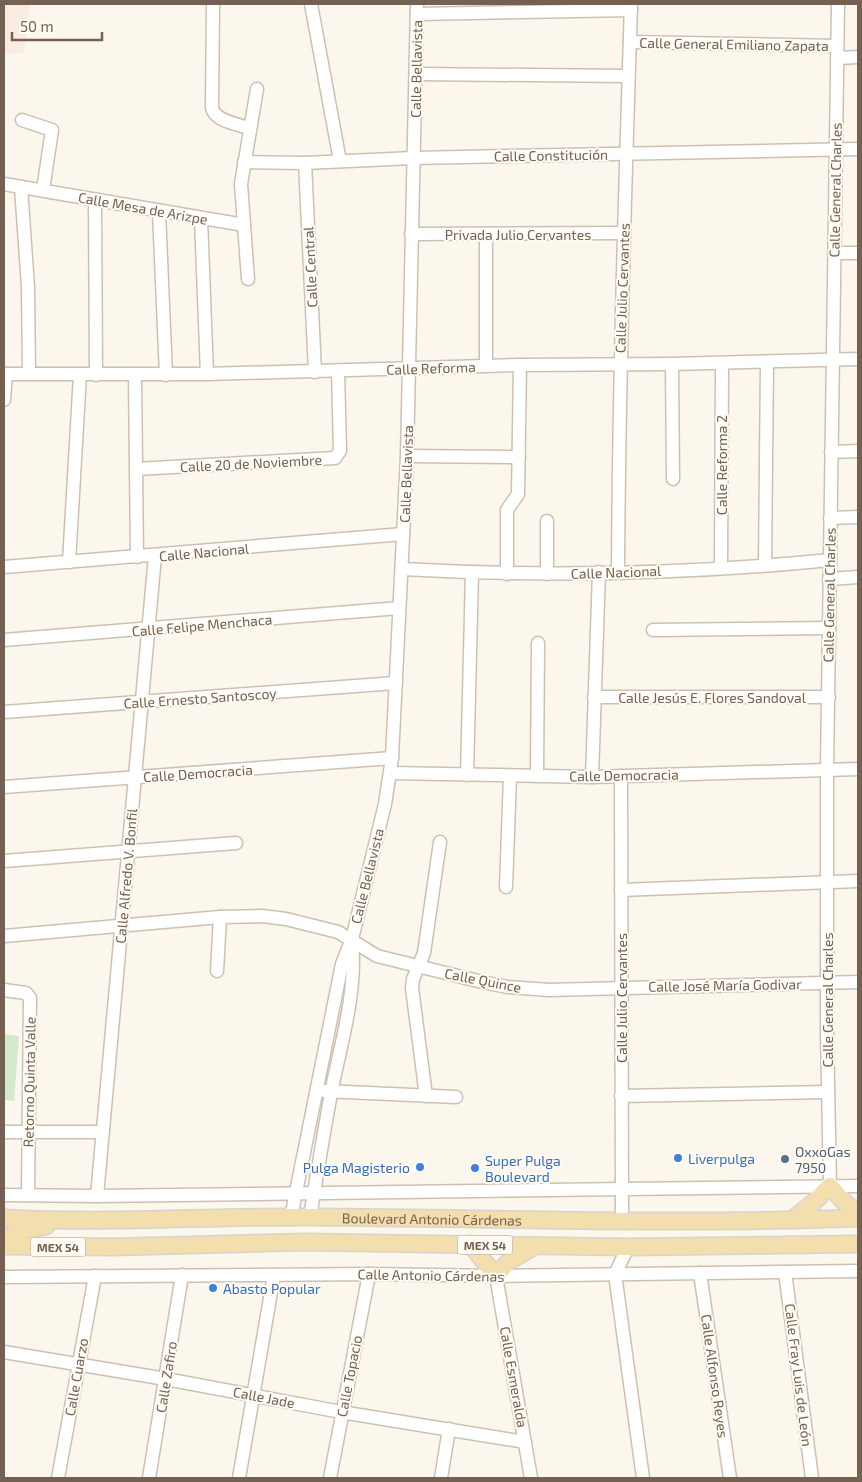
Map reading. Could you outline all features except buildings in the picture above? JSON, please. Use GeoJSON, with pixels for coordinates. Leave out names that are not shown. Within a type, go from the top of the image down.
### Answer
{"type":"FeatureCollection","features":[{"type":"Feature","properties":{"kind":"main road"},"geometry":{"type":"LineString","coordinates":[[792,1220],[830,1186],[845,1204],[858,1213]]}},
{"type":"Feature","properties":{"kind":"main road","name":"Boulevard Antonio Cárdenas"},"geometry":{"type":"LineString","coordinates":[[4,1218],[70,1222],[291,1217],[622,1221],[858,1218]]}},
{"type":"Feature","properties":{"kind":"main road"},"geometry":{"type":"LineString","coordinates":[[4,1241],[17,1232],[70,1222]]}},
{"type":"Feature","properties":{"kind":"main road","name":"Boulevard Antonio Cárdenas"},"geometry":{"type":"LineString","coordinates":[[4,1246],[112,1247],[305,1242],[628,1247],[858,1244]]}},
{"type":"Feature","properties":{"kind":"main road"},"geometry":{"type":"LineString","coordinates":[[470,1244],[496,1276],[509,1261],[537,1246]]}},
{"type":"Feature","properties":{"kind":"main road"},"geometry":{"type":"LineString","coordinates":[[4,1258],[21,1246]]}},
{"type":"Feature","properties":{"kind":"street"},"geometry":{"type":"LineString","coordinates":[[213,4],[212,108],[219,118],[249,128]]}},
{"type":"Feature","properties":{"kind":"street"},"geometry":{"type":"LineString","coordinates":[[311,4],[340,162]]}},
{"type":"Feature","properties":{"kind":"street","name":"Calle General Charles"},"geometry":{"type":"LineString","coordinates":[[830,1186],[826,983],[829,579],[838,4]]}},
{"type":"Feature","properties":{"kind":"street"},"geometry":{"type":"LineString","coordinates":[[417,9],[631,7]]}},
{"type":"Feature","properties":{"kind":"street","name":"Calle Julio Cervantes"},"geometry":{"type":"LineString","coordinates":[[618,572],[620,365],[631,7]]}},
{"type":"Feature","properties":{"kind":"street","name":"Calle Bellavista"},"geometry":{"type":"LineString","coordinates":[[291,1217],[342,964],[352,939],[391,773],[407,456],[417,9]]}},
{"type":"Feature","properties":{"kind":"street","name":"Calle General Emiliano Zapata"},"geometry":{"type":"LineString","coordinates":[[630,42],[837,52],[858,57]]}},
{"type":"Feature","properties":{"kind":"street"},"geometry":{"type":"LineString","coordinates":[[417,74],[628,76]]}},
{"type":"Feature","properties":{"kind":"street"},"geometry":{"type":"LineString","coordinates":[[248,280],[240,200],[249,128],[257,89]]}},
{"type":"Feature","properties":{"kind":"street"},"geometry":{"type":"LineString","coordinates":[[22,120],[52,130],[43,190]]}},
{"type":"Feature","properties":{"kind":"street","name":"Calle Constitución"},"geometry":{"type":"LineString","coordinates":[[244,162],[305,163],[413,158],[858,149]]}},
{"type":"Feature","properties":{"kind":"street","name":"Calle Central"},"geometry":{"type":"LineString","coordinates":[[305,163],[314,372]]}},
{"type":"Feature","properties":{"kind":"street","name":"Calle Mesa de Arizpe"},"geometry":{"type":"LineString","coordinates":[[4,184],[244,225]]}},
{"type":"Feature","properties":{"kind":"street"},"geometry":{"type":"LineString","coordinates":[[21,188],[28,287],[29,374]]}},
{"type":"Feature","properties":{"kind":"street"},"geometry":{"type":"LineString","coordinates":[[94,200],[96,375]]}},
{"type":"Feature","properties":{"kind":"street"},"geometry":{"type":"LineString","coordinates":[[159,212],[166,375]]}},
{"type":"Feature","properties":{"kind":"street"},"geometry":{"type":"LineString","coordinates":[[201,219],[207,374]]}},
{"type":"Feature","properties":{"kind":"street","name":"Privada Julio Cervantes"},"geometry":{"type":"LineString","coordinates":[[411,234],[624,233]]}},
{"type":"Feature","properties":{"kind":"street"},"geometry":{"type":"LineString","coordinates":[[486,234],[486,366]]}},
{"type":"Feature","properties":{"kind":"street"},"geometry":{"type":"LineString","coordinates":[[834,253],[858,253]]}},
{"type":"Feature","properties":{"kind":"street","name":"Calle Reforma"},"geometry":{"type":"LineString","coordinates":[[5,374],[135,376],[520,365],[620,365],[858,359]]}},
{"type":"Feature","properties":{"kind":"street","name":"Calle Reforma 2"},"geometry":{"type":"LineString","coordinates":[[721,568],[722,362]]}},
{"type":"Feature","properties":{"kind":"street"},"geometry":{"type":"LineString","coordinates":[[765,565],[767,362]]}},
{"type":"Feature","properties":{"kind":"street"},"geometry":{"type":"LineString","coordinates":[[672,364],[673,479]]}},
{"type":"Feature","properties":{"kind":"street"},"geometry":{"type":"LineString","coordinates":[[507,574],[507,510],[518,494],[520,365]]}},
{"type":"Feature","properties":{"kind":"street","name":"Calle 20 de Noviembre"},"geometry":{"type":"LineString","coordinates":[[136,469],[335,458],[340,451],[338,371]]}},
{"type":"Feature","properties":{"kind":"street"},"geometry":{"type":"LineString","coordinates":[[4,400],[5,374]]}},
{"type":"Feature","properties":{"kind":"street"},"geometry":{"type":"LineString","coordinates":[[69,562],[80,375]]}},
{"type":"Feature","properties":{"kind":"street"},"geometry":{"type":"LineString","coordinates":[[135,376],[137,557]]}},
{"type":"Feature","properties":{"kind":"street"},"geometry":{"type":"LineString","coordinates":[[831,452],[858,450]]}},
{"type":"Feature","properties":{"kind":"street"},"geometry":{"type":"LineString","coordinates":[[407,456],[518,457]]}},
{"type":"Feature","properties":{"kind":"street"},"geometry":{"type":"LineString","coordinates":[[830,518],[858,517]]}},
{"type":"Feature","properties":{"kind":"street"},"geometry":{"type":"LineString","coordinates":[[547,521],[547,574]]}},
{"type":"Feature","properties":{"kind":"street","name":"Calle Nacional"},"geometry":{"type":"LineString","coordinates":[[4,567],[404,534]]}},
{"type":"Feature","properties":{"kind":"street","name":"Calle Alfredo V. Bonfil"},"geometry":{"type":"LineString","coordinates":[[96,1196],[155,556]]}},
{"type":"Feature","properties":{"kind":"street","name":"Calle Nacional"},"geometry":{"type":"LineString","coordinates":[[402,569],[472,573],[547,574],[721,568],[830,560]]}},
{"type":"Feature","properties":{"kind":"street"},"geometry":{"type":"LineString","coordinates":[[592,777],[599,572]]}},
{"type":"Feature","properties":{"kind":"street"},"geometry":{"type":"LineString","coordinates":[[467,775],[472,573]]}},
{"type":"Feature","properties":{"kind":"street"},"geometry":{"type":"LineString","coordinates":[[829,579],[858,577]]}},
{"type":"Feature","properties":{"kind":"street","name":"Calle Felipe Menchaca"},"geometry":{"type":"LineString","coordinates":[[4,640],[149,630],[400,608]]}},
{"type":"Feature","properties":{"kind":"street"},"geometry":{"type":"LineString","coordinates":[[653,630],[829,628]]}},
{"type":"Feature","properties":{"kind":"street"},"geometry":{"type":"LineString","coordinates":[[537,776],[538,643]]}},
{"type":"Feature","properties":{"kind":"street","name":"Calle Ernesto Santoscoy"},"geometry":{"type":"LineString","coordinates":[[4,712],[396,683]]}},
{"type":"Feature","properties":{"kind":"street","name":"Calle Jesús E. Flores Sandoval"},"geometry":{"type":"LineString","coordinates":[[594,697],[829,697]]}},
{"type":"Feature","properties":{"kind":"street","name":"Calle Democracia"},"geometry":{"type":"LineString","coordinates":[[4,787],[392,758]]}},
{"type":"Feature","properties":{"kind":"street","name":"Calle Democracia"},"geometry":{"type":"LineString","coordinates":[[391,773],[592,777],[858,770]]}},
{"type":"Feature","properties":{"kind":"street"},"geometry":{"type":"LineString","coordinates":[[506,887],[510,776]]}},
{"type":"Feature","properties":{"kind":"street","name":"Calle Julio Cervantes"},"geometry":{"type":"LineString","coordinates":[[620,776],[622,1221]]}},
{"type":"Feature","properties":{"kind":"street"},"geometry":{"type":"LineString","coordinates":[[426,1096],[412,988],[413,979],[424,953],[440,842]]}},
{"type":"Feature","properties":{"kind":"street"},"geometry":{"type":"LineString","coordinates":[[4,861],[236,843]]}},
{"type":"Feature","properties":{"kind":"street"},"geometry":{"type":"LineString","coordinates":[[621,890],[858,881]]}},
{"type":"Feature","properties":{"kind":"street","name":"Calle Quince"},"geometry":{"type":"LineString","coordinates":[[4,936],[220,917],[262,916],[328,928],[352,939],[377,956],[482,982],[518,988],[549,990],[621,988]]}},
{"type":"Feature","properties":{"kind":"street"},"geometry":{"type":"LineString","coordinates":[[217,971],[220,917]]}},
{"type":"Feature","properties":{"kind":"street","name":"Calle Bellavista"},"geometry":{"type":"LineString","coordinates":[[310,1217],[350,998],[354,966],[352,939]]}},
{"type":"Feature","properties":{"kind":"street","name":"Calle José María Godivar"},"geometry":{"type":"LineString","coordinates":[[621,988],[858,982]]}},
{"type":"Feature","properties":{"kind":"street","name":"Retorno Quinta Valle"},"geometry":{"type":"LineString","coordinates":[[4,990],[26,993],[30,998],[27,1132],[28,1195]]}},
{"type":"Feature","properties":{"kind":"street"},"geometry":{"type":"LineString","coordinates":[[318,1090],[456,1097]]}},
{"type":"Feature","properties":{"kind":"street"},"geometry":{"type":"LineString","coordinates":[[621,1096],[828,1092]]}},
{"type":"Feature","properties":{"kind":"street"},"geometry":{"type":"LineString","coordinates":[[4,1132],[102,1132]]}},
{"type":"Feature","properties":{"kind":"street"},"geometry":{"type":"LineString","coordinates":[[4,1195],[96,1196],[858,1186]]}},
{"type":"Feature","properties":{"kind":"street"},"geometry":{"type":"LineString","coordinates":[[628,1247],[615,1274],[643,1478]]}},
{"type":"Feature","properties":{"kind":"street","name":"Calle Antonio Cárdenas"},"geometry":{"type":"LineString","coordinates":[[4,1277],[369,1274],[496,1276],[858,1271]]}},
{"type":"Feature","properties":{"kind":"street","name":"Calle Fray Luis de León"},"geometry":{"type":"LineString","coordinates":[[785,1272],[812,1478]]}},
{"type":"Feature","properties":{"kind":"street","name":"Calle Alfonso Reyes"},"geometry":{"type":"LineString","coordinates":[[700,1273],[730,1478]]}},
{"type":"Feature","properties":{"kind":"street","name":"Calle Topacio"},"geometry":{"type":"LineString","coordinates":[[330,1478],[341,1412],[369,1274]]}},
{"type":"Feature","properties":{"kind":"street","name":"Calle Zafiro"},"geometry":{"type":"LineString","coordinates":[[149,1478],[182,1275]]}},
{"type":"Feature","properties":{"kind":"street"},"geometry":{"type":"LineString","coordinates":[[239,1478],[274,1275]]}},
{"type":"Feature","properties":{"kind":"street","name":"Calle Cuarzo"},"geometry":{"type":"LineString","coordinates":[[58,1478],[95,1276]]}},
{"type":"Feature","properties":{"kind":"street","name":"Calle Esmeralda"},"geometry":{"type":"LineString","coordinates":[[496,1276],[531,1478]]}},
{"type":"Feature","properties":{"kind":"street","name":"Calle Jade"},"geometry":{"type":"LineString","coordinates":[[4,1352],[79,1363],[341,1412],[525,1442]]}},
{"type":"Feature","properties":{"kind":"street"},"geometry":{"type":"LineString","coordinates":[[441,1478],[449,1430]]}},
{"type":"Feature","properties":{"kind":"shaded area"},"geometry":{"type":"Polygon","coordinates":[[[4,4],[30,4],[24,53],[4,54],[4,4]]]}},
{"type":"Feature","properties":{"kind":"green space"},"geometry":{"type":"Polygon","coordinates":[[[4,1034],[19,1036],[14,1101],[4,1100],[4,1034]]]}},
{"type":"Feature","properties":{"kind":"place","name":"Liverpulga"},"geometry":{"type":"Point","coordinates":[678,1158]}},
{"type":"Feature","properties":{"kind":"place","name":"OxxoGas 7950"},"geometry":{"type":"Point","coordinates":[785,1159]}},
{"type":"Feature","properties":{"kind":"place","name":"Pulga Magisterio"},"geometry":{"type":"Point","coordinates":[420,1167]}},
{"type":"Feature","properties":{"kind":"place","name":"Super Pulga Boulevard"},"geometry":{"type":"Point","coordinates":[475,1168]}},
{"type":"Feature","properties":{"kind":"place","name":"Abasto Popular"},"geometry":{"type":"Point","coordinates":[213,1288]}}]}
